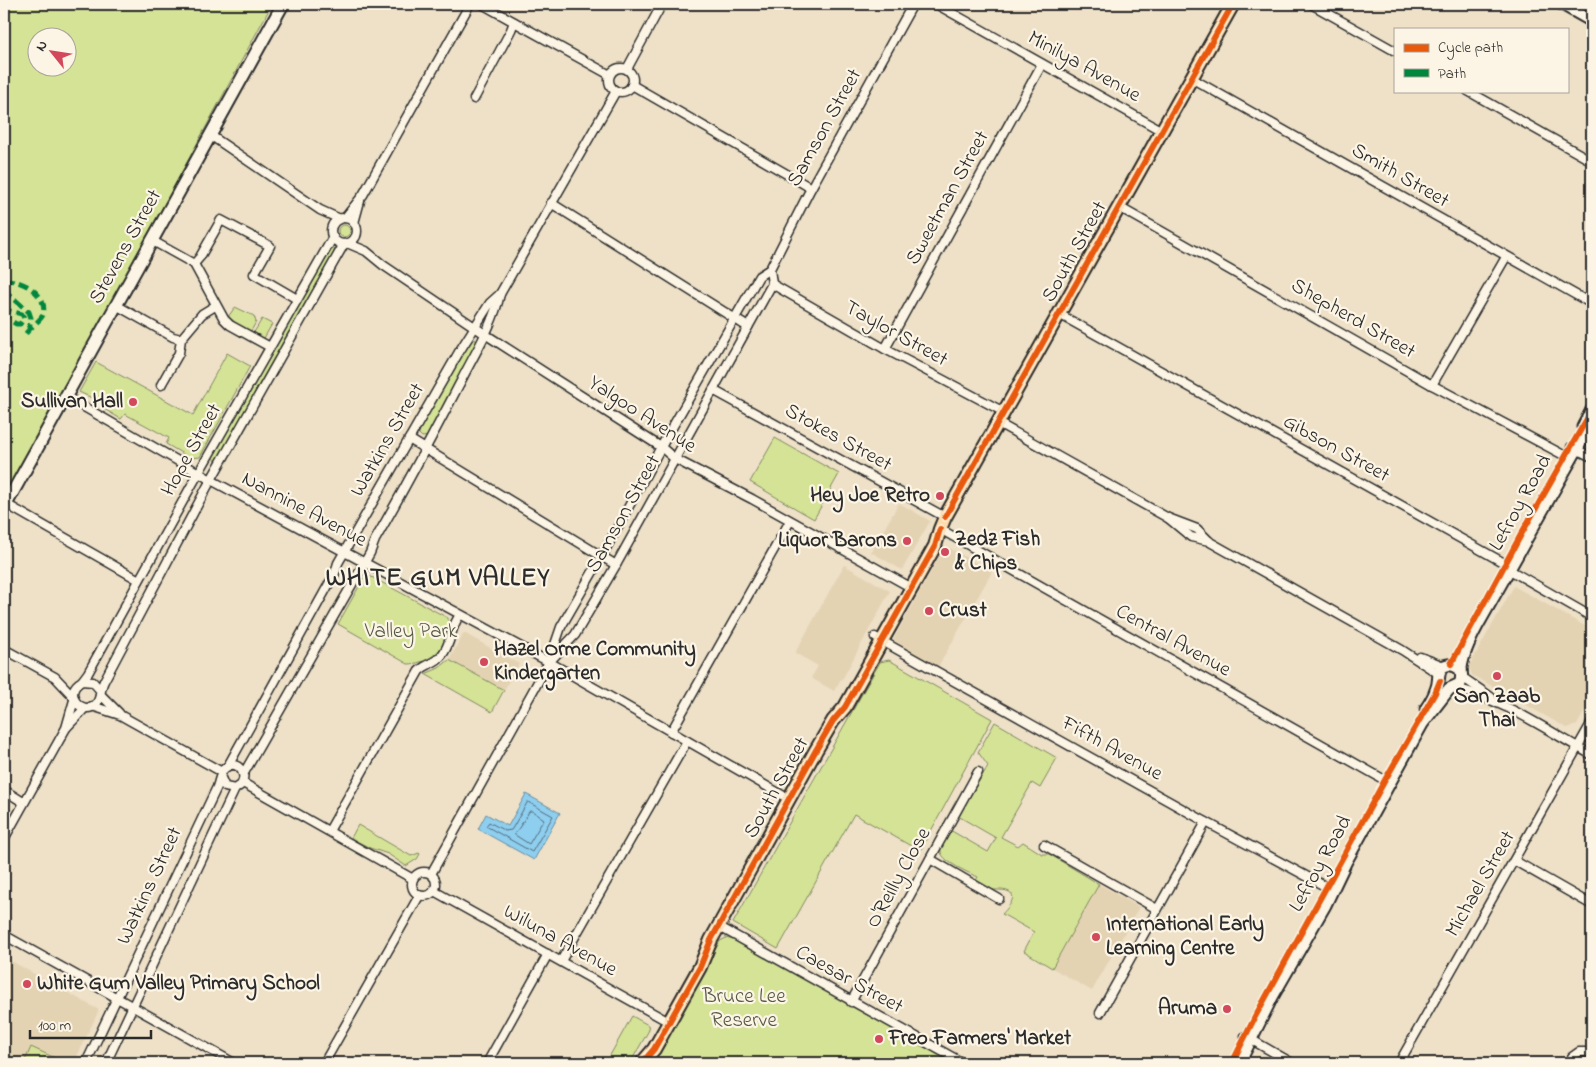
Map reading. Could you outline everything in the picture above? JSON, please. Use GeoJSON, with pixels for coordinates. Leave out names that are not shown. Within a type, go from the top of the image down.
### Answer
{"type":"FeatureCollection","features":[{"type":"Feature","properties":{"kind":"main road","name":"South Street"},"geometry":{"type":"LineString","coordinates":[[641,1063],[647,1046],[666,1020],[692,965],[711,940],[833,721],[845,707],[908,586],[936,546],[945,517],[1233,4]]}},
{"type":"Feature","properties":{"kind":"street","name":"Stevens Street"},"geometry":{"type":"LineString","coordinates":[[5,506],[283,4]]}},
{"type":"Feature","properties":{"kind":"street"},"geometry":{"type":"LineString","coordinates":[[320,210],[332,226],[332,237],[337,242],[346,244],[354,239],[356,235],[354,223],[363,195],[470,4]]}},
{"type":"Feature","properties":{"kind":"street"},"geometry":{"type":"LineString","coordinates":[[482,4],[610,75]]}},
{"type":"Feature","properties":{"kind":"street"},"geometry":{"type":"LineString","coordinates":[[627,69],[662,4]]}},
{"type":"Feature","properties":{"kind":"street","name":"Samson Street"},"geometry":{"type":"LineString","coordinates":[[431,874],[549,662],[562,627],[661,447],[759,276],[770,269],[811,188],[913,4]]}},
{"type":"Feature","properties":{"kind":"street","name":"Minilya Avenue"},"geometry":{"type":"LineString","coordinates":[[936,4],[1162,131]]}},
{"type":"Feature","properties":{"kind":"street"},"geometry":{"type":"LineString","coordinates":[[1311,4],[1394,50]]}},
{"type":"Feature","properties":{"kind":"street"},"geometry":{"type":"LineString","coordinates":[[1562,4],[1592,21]]}},
{"type":"Feature","properties":{"kind":"street"},"geometry":{"type":"LineString","coordinates":[[474,99],[514,22]]}},
{"type":"Feature","properties":{"kind":"street","name":"Sweetman Street"},"geometry":{"type":"LineString","coordinates":[[885,349],[1042,64]]}},
{"type":"Feature","properties":{"kind":"street"},"geometry":{"type":"LineString","coordinates":[[615,69],[627,69],[632,74],[632,85],[623,92],[616,91],[610,86],[610,75],[615,69]]}},
{"type":"Feature","properties":{"kind":"street","name":"Smith Street"},"geometry":{"type":"LineString","coordinates":[[1191,78],[1592,304]]}},
{"type":"Feature","properties":{"kind":"street"},"geometry":{"type":"LineString","coordinates":[[632,85],[811,188]]}},
{"type":"Feature","properties":{"kind":"street","name":"Watkins Street"},"geometry":{"type":"LineString","coordinates":[[244,773],[370,553],[374,540],[426,448],[485,334],[496,309],[500,294],[616,91]]}},
{"type":"Feature","properties":{"kind":"street"},"geometry":{"type":"LineString","coordinates":[[1470,92],[1592,161]]}},
{"type":"Feature","properties":{"kind":"street"},"geometry":{"type":"LineString","coordinates":[[210,135],[320,210],[354,223]]}},
{"type":"Feature","properties":{"kind":"street"},"geometry":{"type":"LineString","coordinates":[[332,226],[363,195]]}},
{"type":"Feature","properties":{"kind":"street"},"geometry":{"type":"LineString","coordinates":[[551,203],[748,327]]}},
{"type":"Feature","properties":{"kind":"street","name":"Shepherd Street"},"geometry":{"type":"LineString","coordinates":[[1119,207],[1432,384],[1571,453],[1592,457]]}},
{"type":"Feature","properties":{"kind":"street"},"geometry":{"type":"LineString","coordinates":[[194,264],[222,220],[270,246],[254,274],[297,298]]}},
{"type":"Feature","properties":{"kind":"street","name":"Yalgoo Avenue"},"geometry":{"type":"LineString","coordinates":[[356,235],[366,251]]}},
{"type":"Feature","properties":{"kind":"street","name":"Hope Street"},"geometry":{"type":"LineString","coordinates":[[80,682],[88,673],[332,237]]}},
{"type":"Feature","properties":{"kind":"street"},"geometry":{"type":"LineString","coordinates":[[151,240],[194,264],[215,306],[224,319],[230,325],[270,347]]}},
{"type":"Feature","properties":{"kind":"street","name":"Yalgoo Avenue"},"geometry":{"type":"LineString","coordinates":[[346,244],[366,251],[398,276],[661,447],[675,459],[752,499],[908,586]]}},
{"type":"Feature","properties":{"kind":"street","name":"Hope Street"},"geometry":{"type":"LineString","coordinates":[[100,692],[211,480],[346,244]]}},
{"type":"Feature","properties":{"kind":"street"},"geometry":{"type":"LineString","coordinates":[[1432,384],[1506,257]]}},
{"type":"Feature","properties":{"kind":"street"},"geometry":{"type":"LineString","coordinates":[[770,269],[772,284]]}},
{"type":"Feature","properties":{"kind":"street","name":"Samson Street"},"geometry":{"type":"LineString","coordinates":[[549,662],[574,635],[616,566],[772,284]]}},
{"type":"Feature","properties":{"kind":"street","name":"Taylor Street"},"geometry":{"type":"LineString","coordinates":[[772,284],[885,349],[1168,518],[1197,529],[1210,542],[1402,650],[1450,672],[1498,702]]}},
{"type":"Feature","properties":{"kind":"street","name":"Watkins Street"},"geometry":{"type":"LineString","coordinates":[[86,1063],[224,772],[409,439],[475,326],[490,303],[500,294]]}},
{"type":"Feature","properties":{"kind":"street"},"geometry":{"type":"LineString","coordinates":[[116,305],[173,337],[181,339]]}},
{"type":"Feature","properties":{"kind":"street"},"geometry":{"type":"LineString","coordinates":[[161,385],[178,353],[181,339],[202,314],[215,306]]}},
{"type":"Feature","properties":{"kind":"street","name":"Gibson Street"},"geometry":{"type":"LineString","coordinates":[[1059,314],[1592,616]]}},
{"type":"Feature","properties":{"kind":"street","name":"Stokes Street"},"geometry":{"type":"LineString","coordinates":[[713,390],[945,517]]}},
{"type":"Feature","properties":{"kind":"street","name":"Nannine Avenue"},"geometry":{"type":"LineString","coordinates":[[65,396],[211,480],[549,662],[789,799]]}},
{"type":"Feature","properties":{"kind":"street","name":"Lefroy Road"},"geometry":{"type":"LineString","coordinates":[[1232,1063],[1248,1038],[1436,693],[1450,672],[1463,640],[1507,567],[1571,453],[1592,410]]}},
{"type":"Feature","properties":{"kind":"street","name":"Lefroy Road"},"geometry":{"type":"LineString","coordinates":[[1571,453],[1592,422]]}},
{"type":"Feature","properties":{"kind":"street"},"geometry":{"type":"LineString","coordinates":[[409,439],[616,566]]}},
{"type":"Feature","properties":{"kind":"street"},"geometry":{"type":"LineString","coordinates":[[5,506],[139,580]]}},
{"type":"Feature","properties":{"kind":"street"},"geometry":{"type":"LineString","coordinates":[[671,732],[790,521]]}},
{"type":"Feature","properties":{"kind":"street","name":"Central Avenue"},"geometry":{"type":"LineString","coordinates":[[940,529],[1387,782]]}},
{"type":"Feature","properties":{"kind":"street"},"geometry":{"type":"LineString","coordinates":[[329,831],[419,670],[423,666],[438,660],[443,654],[451,640],[453,626],[460,615]]}},
{"type":"Feature","properties":{"kind":"street","name":"Fifth Avenue"},"geometry":{"type":"LineString","coordinates":[[879,639],[1329,889]]}},
{"type":"Feature","properties":{"kind":"street"},"geometry":{"type":"LineString","coordinates":[[4,649],[55,678],[78,705],[120,715],[224,772]]}},
{"type":"Feature","properties":{"kind":"street"},"geometry":{"type":"LineString","coordinates":[[1450,672],[1443,686],[1467,691],[1498,702],[1592,756]]}},
{"type":"Feature","properties":{"kind":"street","name":"Lefroy Road"},"geometry":{"type":"LineString","coordinates":[[1387,782],[1422,724],[1452,688],[1460,684],[1450,672]]}},
{"type":"Feature","properties":{"kind":"street"},"geometry":{"type":"LineString","coordinates":[[55,678],[93,682],[120,715]]}},
{"type":"Feature","properties":{"kind":"street"},"geometry":{"type":"LineString","coordinates":[[4,839],[66,728],[75,686],[80,682]]}},
{"type":"Feature","properties":{"kind":"street"},"geometry":{"type":"LineString","coordinates":[[66,728],[98,701],[100,692]]}},
{"type":"Feature","properties":{"kind":"street","name":"Michael Street"},"geometry":{"type":"LineString","coordinates":[[1399,1063],[1592,722]]}},
{"type":"Feature","properties":{"kind":"street"},"geometry":{"type":"LineString","coordinates":[[561,961],[688,741]]}},
{"type":"Feature","properties":{"kind":"street"},"geometry":{"type":"LineString","coordinates":[[233,765],[238,767],[244,773],[243,783],[235,789],[225,787],[224,772],[233,765]]}},
{"type":"Feature","properties":{"kind":"street","name":"O'Reilly Close"},"geometry":{"type":"LineString","coordinates":[[851,1002],[978,772]]}},
{"type":"Feature","properties":{"kind":"street"},"geometry":{"type":"LineString","coordinates":[[243,783],[413,879]]}},
{"type":"Feature","properties":{"kind":"street","name":"Watkins Street"},"geometry":{"type":"LineString","coordinates":[[106,1063],[235,789]]}},
{"type":"Feature","properties":{"kind":"street"},"geometry":{"type":"LineString","coordinates":[[4,790],[23,802]]}},
{"type":"Feature","properties":{"kind":"street"},"geometry":{"type":"LineString","coordinates":[[1100,1013],[1206,822]]}},
{"type":"Feature","properties":{"kind":"street"},"geometry":{"type":"LineString","coordinates":[[1044,846],[1157,910]]}},
{"type":"Feature","properties":{"kind":"street"},"geometry":{"type":"LineString","coordinates":[[930,859],[999,899]]}},
{"type":"Feature","properties":{"kind":"street"},"geometry":{"type":"LineString","coordinates":[[1515,861],[1592,905]]}},
{"type":"Feature","properties":{"kind":"street"},"geometry":{"type":"LineString","coordinates":[[421,873],[431,874],[436,882],[434,891],[427,896],[419,896],[412,888],[413,879],[421,873]]}},
{"type":"Feature","properties":{"kind":"street","name":"Wiluna Avenue"},"geometry":{"type":"LineString","coordinates":[[434,891],[666,1020]]}},
{"type":"Feature","properties":{"kind":"street"},"geometry":{"type":"LineString","coordinates":[[324,1063],[419,896]]}},
{"type":"Feature","properties":{"kind":"street","name":"Caesar Street"},"geometry":{"type":"LineString","coordinates":[[718,926],[963,1063]]}},
{"type":"Feature","properties":{"kind":"street"},"geometry":{"type":"LineString","coordinates":[[4,935],[234,1063]]}},
{"type":"Feature","properties":{"kind":"street"},"geometry":{"type":"LineString","coordinates":[[487,1063],[548,954]]}},
{"type":"Feature","properties":{"kind":"street"},"geometry":{"type":"LineString","coordinates":[[1248,1038],[1292,1063]]}},
{"type":"Feature","properties":{"kind":"street","name":"Lefroy Road"},"geometry":{"type":"LineString","coordinates":[[1239,1063],[1248,1038]]}},
{"type":"Feature","properties":{"kind":"street"},"geometry":{"type":"LineString","coordinates":[[1569,1063],[1572,1057],[1579,1052],[1592,1052]]}},
{"type":"Feature","properties":{"kind":"shaded area"},"geometry":{"type":"Polygon","coordinates":[[[899,503],[930,521],[902,570],[871,552],[899,503]]]}},
{"type":"Feature","properties":{"kind":"shaded area"},"geometry":{"type":"Polygon","coordinates":[[[948,547],[992,572],[938,667],[893,640],[944,548],[948,547]]]}},
{"type":"Feature","properties":{"kind":"shaded area"},"geometry":{"type":"Polygon","coordinates":[[[844,565],[890,591],[843,678],[834,691],[811,678],[818,666],[795,653],[844,565]]]}},
{"type":"Feature","properties":{"kind":"shaded area"},"geometry":{"type":"Polygon","coordinates":[[[1514,586],[1592,630],[1592,698],[1577,725],[1567,728],[1472,675],[1469,666],[1514,586]]]}},
{"type":"Feature","properties":{"kind":"shaded area","name":"Hazel Orme Community Kindergarten"},"geometry":{"type":"Polygon","coordinates":[[[464,633],[519,664],[504,690],[449,660],[464,633]]]}},
{"type":"Feature","properties":{"kind":"shaded area","name":"International Early Learning Centre"},"geometry":{"type":"Polygon","coordinates":[[[1099,884],[1139,907],[1092,991],[1052,968],[1099,884]]]}},
{"type":"Feature","properties":{"kind":"shaded area","name":"White Gum Valley Primary School"},"geometry":{"type":"Polygon","coordinates":[[[4,957],[99,1010],[74,1063],[4,1063],[4,957]]]}},
{"type":"Feature","properties":{"kind":"green space"},"geometry":{"type":"Polygon","coordinates":[[[4,4],[272,4],[107,311],[4,496],[4,4]]]}},
{"type":"Feature","properties":{"kind":"green space"},"geometry":{"type":"Polygon","coordinates":[[[344,225],[350,231],[344,237],[338,231],[344,225]]]}},
{"type":"Feature","properties":{"kind":"green space"},"geometry":{"type":"Polygon","coordinates":[[[332,247],[335,249],[323,280],[219,462],[212,458],[332,247]]]}},
{"type":"Feature","properties":{"kind":"green space"},"geometry":{"type":"Polygon","coordinates":[[[235,307],[254,316],[256,322],[251,331],[246,330],[228,317],[235,307]]]}},
{"type":"Feature","properties":{"kind":"green space"},"geometry":{"type":"Polygon","coordinates":[[[262,319],[272,324],[263,340],[253,334],[262,319]]]}},
{"type":"Feature","properties":{"kind":"green space"},"geometry":{"type":"Polygon","coordinates":[[[473,339],[477,343],[429,436],[422,437],[419,434],[419,430],[473,339]]]}},
{"type":"Feature","properties":{"kind":"green space"},"geometry":{"type":"Polygon","coordinates":[[[227,353],[250,366],[200,457],[190,458],[166,444],[169,438],[125,414],[121,419],[104,409],[107,403],[94,396],[92,398],[79,392],[96,362],[193,415],[227,353]]]}},
{"type":"Feature","properties":{"kind":"green space"},"geometry":{"type":"Polygon","coordinates":[[[775,438],[839,474],[814,519],[750,482],[775,438]]]}},
{"type":"Feature","properties":{"kind":"green space","name":"Valley Park"},"geometry":{"type":"Polygon","coordinates":[[[366,574],[448,618],[446,640],[433,656],[421,662],[408,664],[338,624],[366,574]]]}},
{"type":"Feature","properties":{"kind":"green space"},"geometry":{"type":"Polygon","coordinates":[[[449,660],[504,690],[492,712],[425,674],[439,668],[449,660]]]}},
{"type":"Feature","properties":{"kind":"green space"},"geometry":{"type":"Polygon","coordinates":[[[889,660],[992,719],[920,851],[854,814],[778,949],[733,923],[880,662],[889,660]]]}},
{"type":"Feature","properties":{"kind":"green space"},"geometry":{"type":"Polygon","coordinates":[[[995,722],[1057,758],[1040,788],[1032,783],[1001,837],[1018,846],[1023,842],[1042,854],[1049,854],[1099,884],[1052,968],[1024,951],[1034,932],[1002,914],[1011,902],[1011,893],[1005,890],[988,889],[975,882],[978,877],[946,860],[941,852],[942,844],[950,830],[988,852],[996,838],[958,816],[988,766],[978,752],[995,722]]]}},
{"type":"Feature","properties":{"kind":"green space"},"geometry":{"type":"Polygon","coordinates":[[[358,825],[411,856],[420,854],[417,859],[406,866],[388,854],[370,848],[351,838],[358,825]]]}},
{"type":"Feature","properties":{"kind":"green space","name":"Bruce Lee Reserve"},"geometry":{"type":"Polygon","coordinates":[[[726,938],[734,940],[953,1063],[651,1063],[720,941],[726,938]]]}},
{"type":"Feature","properties":{"kind":"green space"},"geometry":{"type":"Polygon","coordinates":[[[632,1016],[648,1025],[649,1030],[633,1058],[628,1063],[617,1063],[608,1059],[632,1016]]]}},
{"type":"Feature","properties":{"kind":"green space"},"geometry":{"type":"Polygon","coordinates":[[[31,1047],[66,1063],[24,1063],[31,1047]]]}},
{"type":"Feature","properties":{"kind":"water"},"geometry":{"type":"Polygon","coordinates":[[[526,794],[560,813],[534,860],[478,829],[486,814],[508,826],[526,794]]]}},
{"type":"Feature","properties":{"kind":"marked path"},"geometry":{"type":"LineString","coordinates":[[4,280],[11,280],[25,285],[38,294],[42,301],[44,307],[43,315],[24,336]]}},
{"type":"Feature","properties":{"kind":"marked path"},"geometry":{"type":"LineString","coordinates":[[4,290],[29,312],[31,318],[29,329]]}},
{"type":"Feature","properties":{"kind":"marked path"},"geometry":{"type":"LineString","coordinates":[[4,306],[6,310],[22,314],[24,318],[20,324],[16,324],[4,316]]}},
{"type":"Feature","properties":{"kind":"cycle path"},"geometry":{"type":"LineString","coordinates":[[945,517],[1233,4]]}},
{"type":"Feature","properties":{"kind":"cycle path"},"geometry":{"type":"LineString","coordinates":[[1451,664],[1523,531],[1592,410]]}},
{"type":"Feature","properties":{"kind":"cycle path"},"geometry":{"type":"LineString","coordinates":[[642,1063],[654,1049],[700,967],[711,940],[816,750],[833,721],[845,707],[935,546],[940,529]]}},
{"type":"Feature","properties":{"kind":"cycle path"},"geometry":{"type":"LineString","coordinates":[[1232,1063],[1256,1015],[1440,681]]}},
{"type":"Feature","properties":{"kind":"place","name":"Sullivan Hall"},"geometry":{"type":"Point","coordinates":[133,402]}},
{"type":"Feature","properties":{"kind":"place","name":"Hey Joe Retro"},"geometry":{"type":"Point","coordinates":[940,496]}},
{"type":"Feature","properties":{"kind":"place","name":"Liquor Barons"},"geometry":{"type":"Point","coordinates":[907,541]}},
{"type":"Feature","properties":{"kind":"place","name":"Zedz Fish & Chips"},"geometry":{"type":"Point","coordinates":[945,552]}},
{"type":"Feature","properties":{"kind":"place","name":"Crust"},"geometry":{"type":"Point","coordinates":[929,611]}},
{"type":"Feature","properties":{"kind":"place","name":"Hazel Orme Community Kindergarten"},"geometry":{"type":"Point","coordinates":[484,662]}},
{"type":"Feature","properties":{"kind":"place","name":"San Zaab Thai"},"geometry":{"type":"Point","coordinates":[1497,676]}},
{"type":"Feature","properties":{"kind":"place","name":"International Early Learning Centre"},"geometry":{"type":"Point","coordinates":[1096,937]}},
{"type":"Feature","properties":{"kind":"place","name":"White Gum Valley Primary School"},"geometry":{"type":"Point","coordinates":[27,984]}},
{"type":"Feature","properties":{"kind":"place","name":"Aruma"},"geometry":{"type":"Point","coordinates":[1227,1009]}},
{"type":"Feature","properties":{"kind":"place","name":"Freo Farmers' Market"},"geometry":{"type":"Point","coordinates":[879,1039]}},
{"type":"Feature","properties":{"kind":"district","name":"WHITE GUM VALLEY"},"geometry":{"type":"Point","coordinates":[438,579]}}]}
